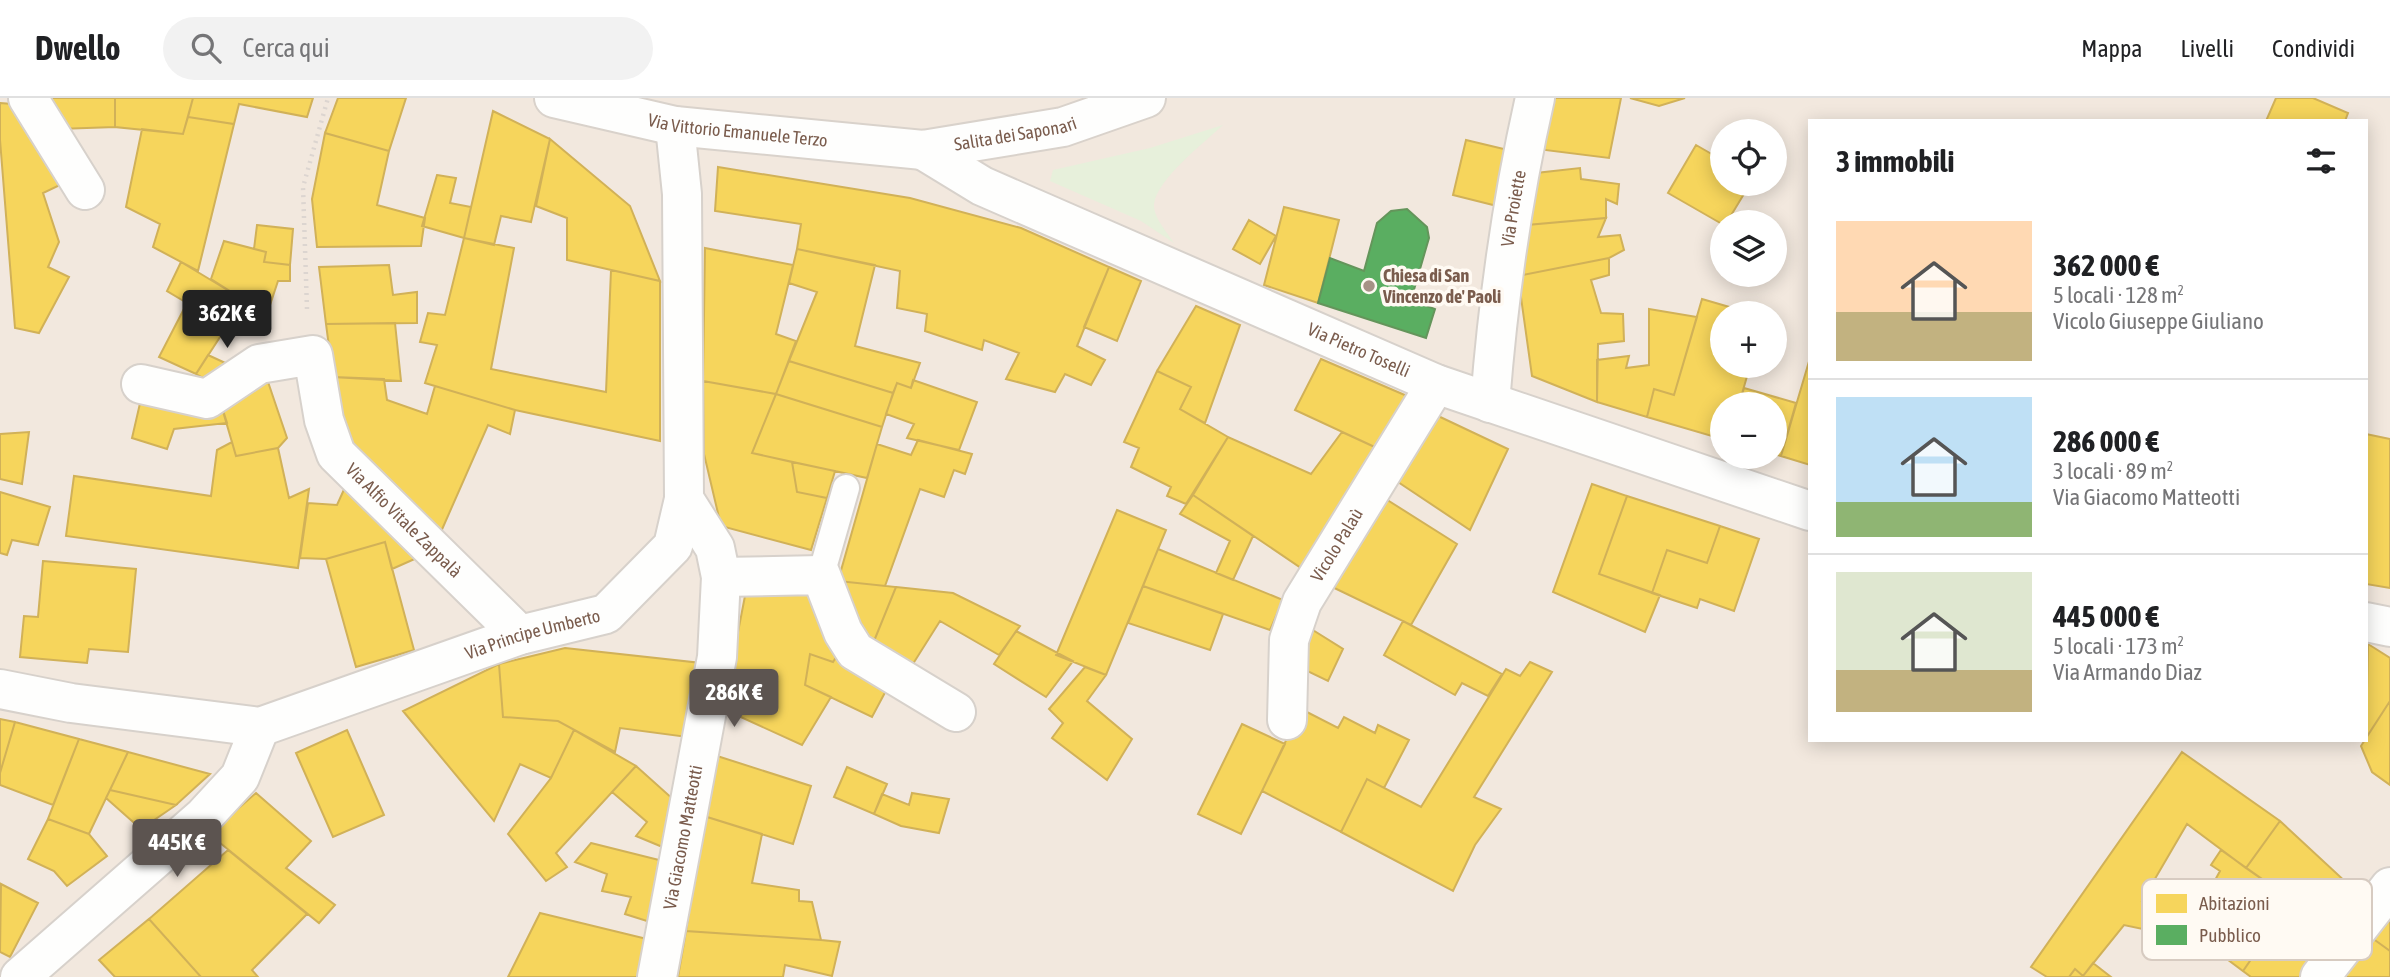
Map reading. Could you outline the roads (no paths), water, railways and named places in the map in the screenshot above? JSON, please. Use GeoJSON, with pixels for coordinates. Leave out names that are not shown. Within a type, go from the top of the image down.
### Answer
{"type":"FeatureCollection","features":[{"type":"Feature","properties":{"kind":"street"},"geometry":{"type":"LineString","coordinates":[[28,98],[85,190]]}},
{"type":"Feature","properties":{"kind":"street","name":"Via Vittorio Emanuele Terzo"},"geometry":{"type":"LineString","coordinates":[[554,98],[675,126],[923,150]]}},
{"type":"Feature","properties":{"kind":"street","name":"Salita dei Saponari"},"geometry":{"type":"LineString","coordinates":[[923,150],[1063,127],[1146,98]]}},
{"type":"Feature","properties":{"kind":"street","name":"Via Proiette"},"geometry":{"type":"LineString","coordinates":[[1490,403],[1496,316],[1520,165],[1535,98]]}},
{"type":"Feature","properties":{"kind":"street","name":"Via Principe Umberto"},"geometry":{"type":"LineString","coordinates":[[0,689],[71,703],[260,727],[520,635],[606,614],[673,546],[684,499],[682,206],[675,126]]}},
{"type":"Feature","properties":{"kind":"street","name":"Via Pietro Toselli"},"geometry":{"type":"LineString","coordinates":[[923,150],[982,186],[1436,384],[1808,509]]}},
{"type":"Feature","properties":{"kind":"street","name":"Via Alfio Vitale Zappalà"},"geometry":{"type":"LineString","coordinates":[[141,384],[207,399],[259,364],[313,355],[324,420],[336,454],[520,635]]}},
{"type":"Feature","properties":{"kind":"street","name":"Vicolo Palaù"},"geometry":{"type":"LineString","coordinates":[[1287,720],[1289,640],[1302,602],[1436,384]]}},
{"type":"Feature","properties":{"kind":"street","name":"Via Giacomo Matteotti"},"geometry":{"type":"LineString","coordinates":[[657,977],[717,657],[721,577],[715,548],[684,499]]}},
{"type":"Feature","properties":{"kind":"street"},"geometry":{"type":"LineString","coordinates":[[721,577],[821,575],[843,632],[855,651],[956,712]]}},
{"type":"Feature","properties":{"kind":"street"},"geometry":{"type":"LineString","coordinates":[[2368,622],[2390,627]]}},
{"type":"Feature","properties":{"kind":"street"},"geometry":{"type":"LineString","coordinates":[[20,977],[204,816],[240,777],[260,727]]}},
{"type":"Feature","properties":{"kind":"street"},"geometry":{"type":"LineString","coordinates":[[2372,910],[2390,887]]}},
{"type":"Feature","properties":{"kind":"street"},"geometry":{"type":"LineString","coordinates":[[2320,977],[2333,960]]}},
{"type":"Feature","properties":{"kind":"lane"},"geometry":{"type":"LineString","coordinates":[[821,575],[846,488]]}},
{"type":"Feature","properties":{"kind":"place","name":"Chiesa di San Vincenzo de' Paoli"},"geometry":{"type":"Point","coordinates":[1369,286]}}]}
